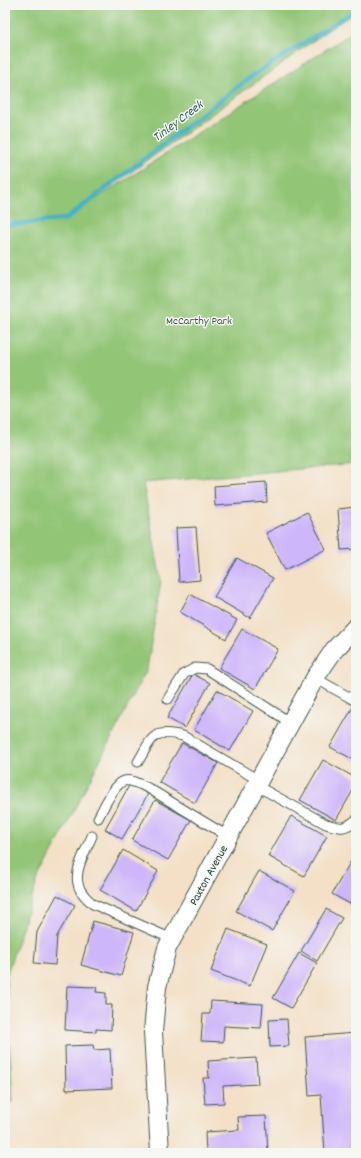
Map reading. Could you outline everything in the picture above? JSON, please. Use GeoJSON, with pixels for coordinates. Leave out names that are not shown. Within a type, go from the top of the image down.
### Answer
{"type":"FeatureCollection","features":[{"type":"Feature","properties":{"kind":"street","name":"Paxton Avenue"},"geometry":{"type":"LineString","coordinates":[[160,1153],[152,1032],[157,987],[167,948],[315,678],[334,650],[356,627]]}},
{"type":"Feature","properties":{"kind":"lane"},"geometry":{"type":"LineString","coordinates":[[168,699],[184,674],[195,668],[207,669],[291,723]]}},
{"type":"Feature","properties":{"kind":"lane"},"geometry":{"type":"LineString","coordinates":[[315,678],[356,701]]}},
{"type":"Feature","properties":{"kind":"lane"},"geometry":{"type":"LineString","coordinates":[[138,762],[153,738],[160,734],[170,733],[183,736],[326,824],[338,828],[348,826],[356,820]]}},
{"type":"Feature","properties":{"kind":"lane"},"geometry":{"type":"LineString","coordinates":[[98,818],[117,786],[124,781],[135,782],[148,788],[229,837]]}},
{"type":"Feature","properties":{"kind":"lane"},"geometry":{"type":"LineString","coordinates":[[92,836],[78,869],[77,882],[82,894],[93,904],[172,939]]}},
{"type":"Feature","properties":{"kind":"green space","name":"McCarthy Park"},"geometry":{"type":"Polygon","coordinates":[[[5,5],[356,5],[356,10],[76,212],[356,30],[356,464],[143,483],[161,581],[147,669],[37,882],[6,977],[13,1102],[5,1102],[5,5]]]}},
{"type":"Feature","properties":{"kind":"building"},"geometry":{"type":"Polygon","coordinates":[[[353,173],[356,173],[356,192],[354,192],[353,173]]]}},
{"type":"Feature","properties":{"kind":"building"},"geometry":{"type":"Polygon","coordinates":[[[266,482],[267,502],[215,506],[214,486],[266,482]]]}},
{"type":"Feature","properties":{"kind":"building"},"geometry":{"type":"Polygon","coordinates":[[[356,507],[356,549],[341,550],[338,509],[356,507]]]}},
{"type":"Feature","properties":{"kind":"building"},"geometry":{"type":"Polygon","coordinates":[[[307,512],[326,549],[285,570],[266,533],[307,512]]]}},
{"type":"Feature","properties":{"kind":"building"},"geometry":{"type":"Polygon","coordinates":[[[196,527],[200,580],[179,582],[176,528],[196,527]]]}},
{"type":"Feature","properties":{"kind":"building"},"geometry":{"type":"Polygon","coordinates":[[[237,558],[273,578],[250,618],[214,597],[237,558]]]}},
{"type":"Feature","properties":{"kind":"building"},"geometry":{"type":"Polygon","coordinates":[[[190,594],[237,620],[226,639],[180,612],[190,594]]]}},
{"type":"Feature","properties":{"kind":"building"},"geometry":{"type":"Polygon","coordinates":[[[242,629],[278,649],[255,689],[219,668],[242,629]]]}},
{"type":"Feature","properties":{"kind":"building"},"geometry":{"type":"Polygon","coordinates":[[[193,674],[210,683],[185,728],[167,718],[193,674]]]}},
{"type":"Feature","properties":{"kind":"building"},"geometry":{"type":"Polygon","coordinates":[[[217,690],[253,711],[230,751],[194,730],[217,690]]]}},
{"type":"Feature","properties":{"kind":"building"},"geometry":{"type":"Polygon","coordinates":[[[353,707],[356,709],[356,761],[330,747],[353,707]]]}},
{"type":"Feature","properties":{"kind":"building"},"geometry":{"type":"Polygon","coordinates":[[[182,743],[218,763],[195,803],[159,782],[182,743]]]}},
{"type":"Feature","properties":{"kind":"building"},"geometry":{"type":"Polygon","coordinates":[[[323,760],[356,778],[356,785],[336,820],[300,800],[323,760]]]}},
{"type":"Feature","properties":{"kind":"building"},"geometry":{"type":"Polygon","coordinates":[[[130,784],[148,794],[122,839],[105,829],[130,784]]]}},
{"type":"Feature","properties":{"kind":"building"},"geometry":{"type":"Polygon","coordinates":[[[155,800],[191,820],[168,860],[132,840],[155,800]]]}},
{"type":"Feature","properties":{"kind":"building"},"geometry":{"type":"Polygon","coordinates":[[[291,816],[327,836],[304,876],[268,856],[291,816]]]}},
{"type":"Feature","properties":{"kind":"building"},"geometry":{"type":"Polygon","coordinates":[[[123,850],[158,871],[136,911],[100,890],[123,850]]]}},
{"type":"Feature","properties":{"kind":"building"},"geometry":{"type":"Polygon","coordinates":[[[356,852],[356,893],[350,904],[332,894],[356,852]]]}},
{"type":"Feature","properties":{"kind":"building"},"geometry":{"type":"Polygon","coordinates":[[[259,871],[295,891],[272,931],[236,911],[259,871]]]}},
{"type":"Feature","properties":{"kind":"building"},"geometry":{"type":"Polygon","coordinates":[[[57,895],[75,905],[57,936],[55,965],[34,963],[37,932],[57,895]]]}},
{"type":"Feature","properties":{"kind":"building"},"geometry":{"type":"Polygon","coordinates":[[[326,909],[342,918],[317,961],[301,951],[326,909]]]}},
{"type":"Feature","properties":{"kind":"building"},"geometry":{"type":"Polygon","coordinates":[[[93,921],[134,932],[121,976],[81,965],[93,921]]]}},
{"type":"Feature","properties":{"kind":"building"},"geometry":{"type":"Polygon","coordinates":[[[228,929],[267,944],[250,986],[211,971],[228,929]]]}},
{"type":"Feature","properties":{"kind":"building"},"geometry":{"type":"Polygon","coordinates":[[[299,953],[317,963],[291,1008],[273,998],[299,953]]]}},
{"type":"Feature","properties":{"kind":"building"},"geometry":{"type":"Polygon","coordinates":[[[67,986],[97,987],[96,992],[106,993],[106,1005],[112,1005],[111,1030],[96,1029],[96,1032],[65,1030],[67,986]]]}},
{"type":"Feature","properties":{"kind":"building"},"geometry":{"type":"Polygon","coordinates":[[[211,1001],[263,1004],[261,1028],[224,1026],[223,1042],[201,1041],[203,1014],[210,1014],[211,1001]]]}},
{"type":"Feature","properties":{"kind":"building"},"geometry":{"type":"Polygon","coordinates":[[[287,1019],[289,1046],[270,1047],[269,1020],[287,1019]]]}},
{"type":"Feature","properties":{"kind":"building"},"geometry":{"type":"Polygon","coordinates":[[[356,1033],[356,1153],[325,1153],[321,1095],[309,1096],[305,1037],[356,1033]]]}},
{"type":"Feature","properties":{"kind":"building"},"geometry":{"type":"Polygon","coordinates":[[[93,1045],[94,1050],[110,1049],[112,1088],[66,1090],[65,1046],[93,1045]]]}},
{"type":"Feature","properties":{"kind":"building"},"geometry":{"type":"Polygon","coordinates":[[[256,1058],[258,1084],[223,1086],[224,1103],[205,1104],[203,1078],[209,1078],[208,1061],[256,1058]]]}},
{"type":"Feature","properties":{"kind":"building"},"geometry":{"type":"Polygon","coordinates":[[[266,1116],[268,1152],[206,1153],[205,1132],[239,1130],[238,1117],[266,1116]]]}},
{"type":"Feature","properties":{"kind":"waterway","name":"Tinley Creek"},"geometry":{"type":"LineString","coordinates":[[5,225],[66,219],[252,76],[356,10]]}}]}
